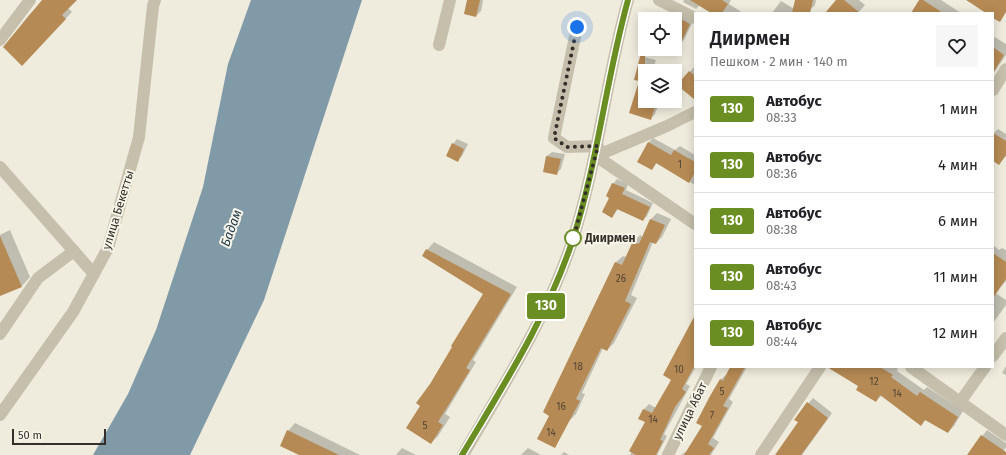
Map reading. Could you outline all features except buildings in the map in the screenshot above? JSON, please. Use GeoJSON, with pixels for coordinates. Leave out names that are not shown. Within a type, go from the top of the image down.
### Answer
{"type":"FeatureCollection","features":[{"type":"Feature","properties":{"kind":"street"},"geometry":{"type":"LineString","coordinates":[[0,40],[30,0]]}},
{"type":"Feature","properties":{"kind":"street"},"geometry":{"type":"LineString","coordinates":[[439,45],[450,0]]}},
{"type":"Feature","properties":{"kind":"street"},"geometry":{"type":"LineString","coordinates":[[462,455],[524,349],[554,289],[573,240],[597,151],[628,0]]}},
{"type":"Feature","properties":{"kind":"street"},"geometry":{"type":"LineString","coordinates":[[659,0],[694,18]]}},
{"type":"Feature","properties":{"kind":"street","name":"улица Бекетты"},"geometry":{"type":"LineString","coordinates":[[0,415],[73,312],[108,248],[139,137],[153,2]]}},
{"type":"Feature","properties":{"kind":"street"},"geometry":{"type":"LineString","coordinates":[[577,27],[554,138],[567,147],[597,151],[667,126],[694,112]]}},
{"type":"Feature","properties":{"kind":"street"},"geometry":{"type":"LineString","coordinates":[[994,88],[1006,69]]}},
{"type":"Feature","properties":{"kind":"street"},"geometry":{"type":"LineString","coordinates":[[597,151],[694,223]]}},
{"type":"Feature","properties":{"kind":"street"},"geometry":{"type":"LineString","coordinates":[[0,167],[94,274]]}},
{"type":"Feature","properties":{"kind":"street"},"geometry":{"type":"LineString","coordinates":[[0,334],[38,278],[74,251]]}},
{"type":"Feature","properties":{"kind":"street"},"geometry":{"type":"LineString","coordinates":[[994,355],[1006,338]]}},
{"type":"Feature","properties":{"kind":"street","name":"улица Абат"},"geometry":{"type":"LineString","coordinates":[[668,455],[711,368]]}},
{"type":"Feature","properties":{"kind":"street"},"geometry":{"type":"LineString","coordinates":[[761,455],[819,368]]}},
{"type":"Feature","properties":{"kind":"street"},"geometry":{"type":"LineString","coordinates":[[912,368],[1006,435]]}},
{"type":"Feature","properties":{"kind":"street"},"geometry":{"type":"LineString","coordinates":[[960,402],[984,368]]}},
{"type":"Feature","properties":{"kind":"water","name":"Бадам"},"geometry":{"type":"Polygon","coordinates":[[[251,0],[362,0],[264,300],[190,455],[93,455],[128,394],[156,330],[203,187],[228,64],[251,0]]]}},
{"type":"Feature","properties":{"kind":"bus line","name":"130"},"geometry":{"type":"LineString","coordinates":[[462,455],[524,349],[554,289],[573,240],[596,156],[628,0]]}},
{"type":"Feature","properties":{"kind":"place","name":"Диирмен"},"geometry":{"type":"Point","coordinates":[573,238]}},
{"type":"Feature","properties":{"kind":"route"},"geometry":{"type":"LineString","coordinates":[[573,238],[573,240],[586,196],[598,146],[567,147],[554,138],[577,27]]}}]}
